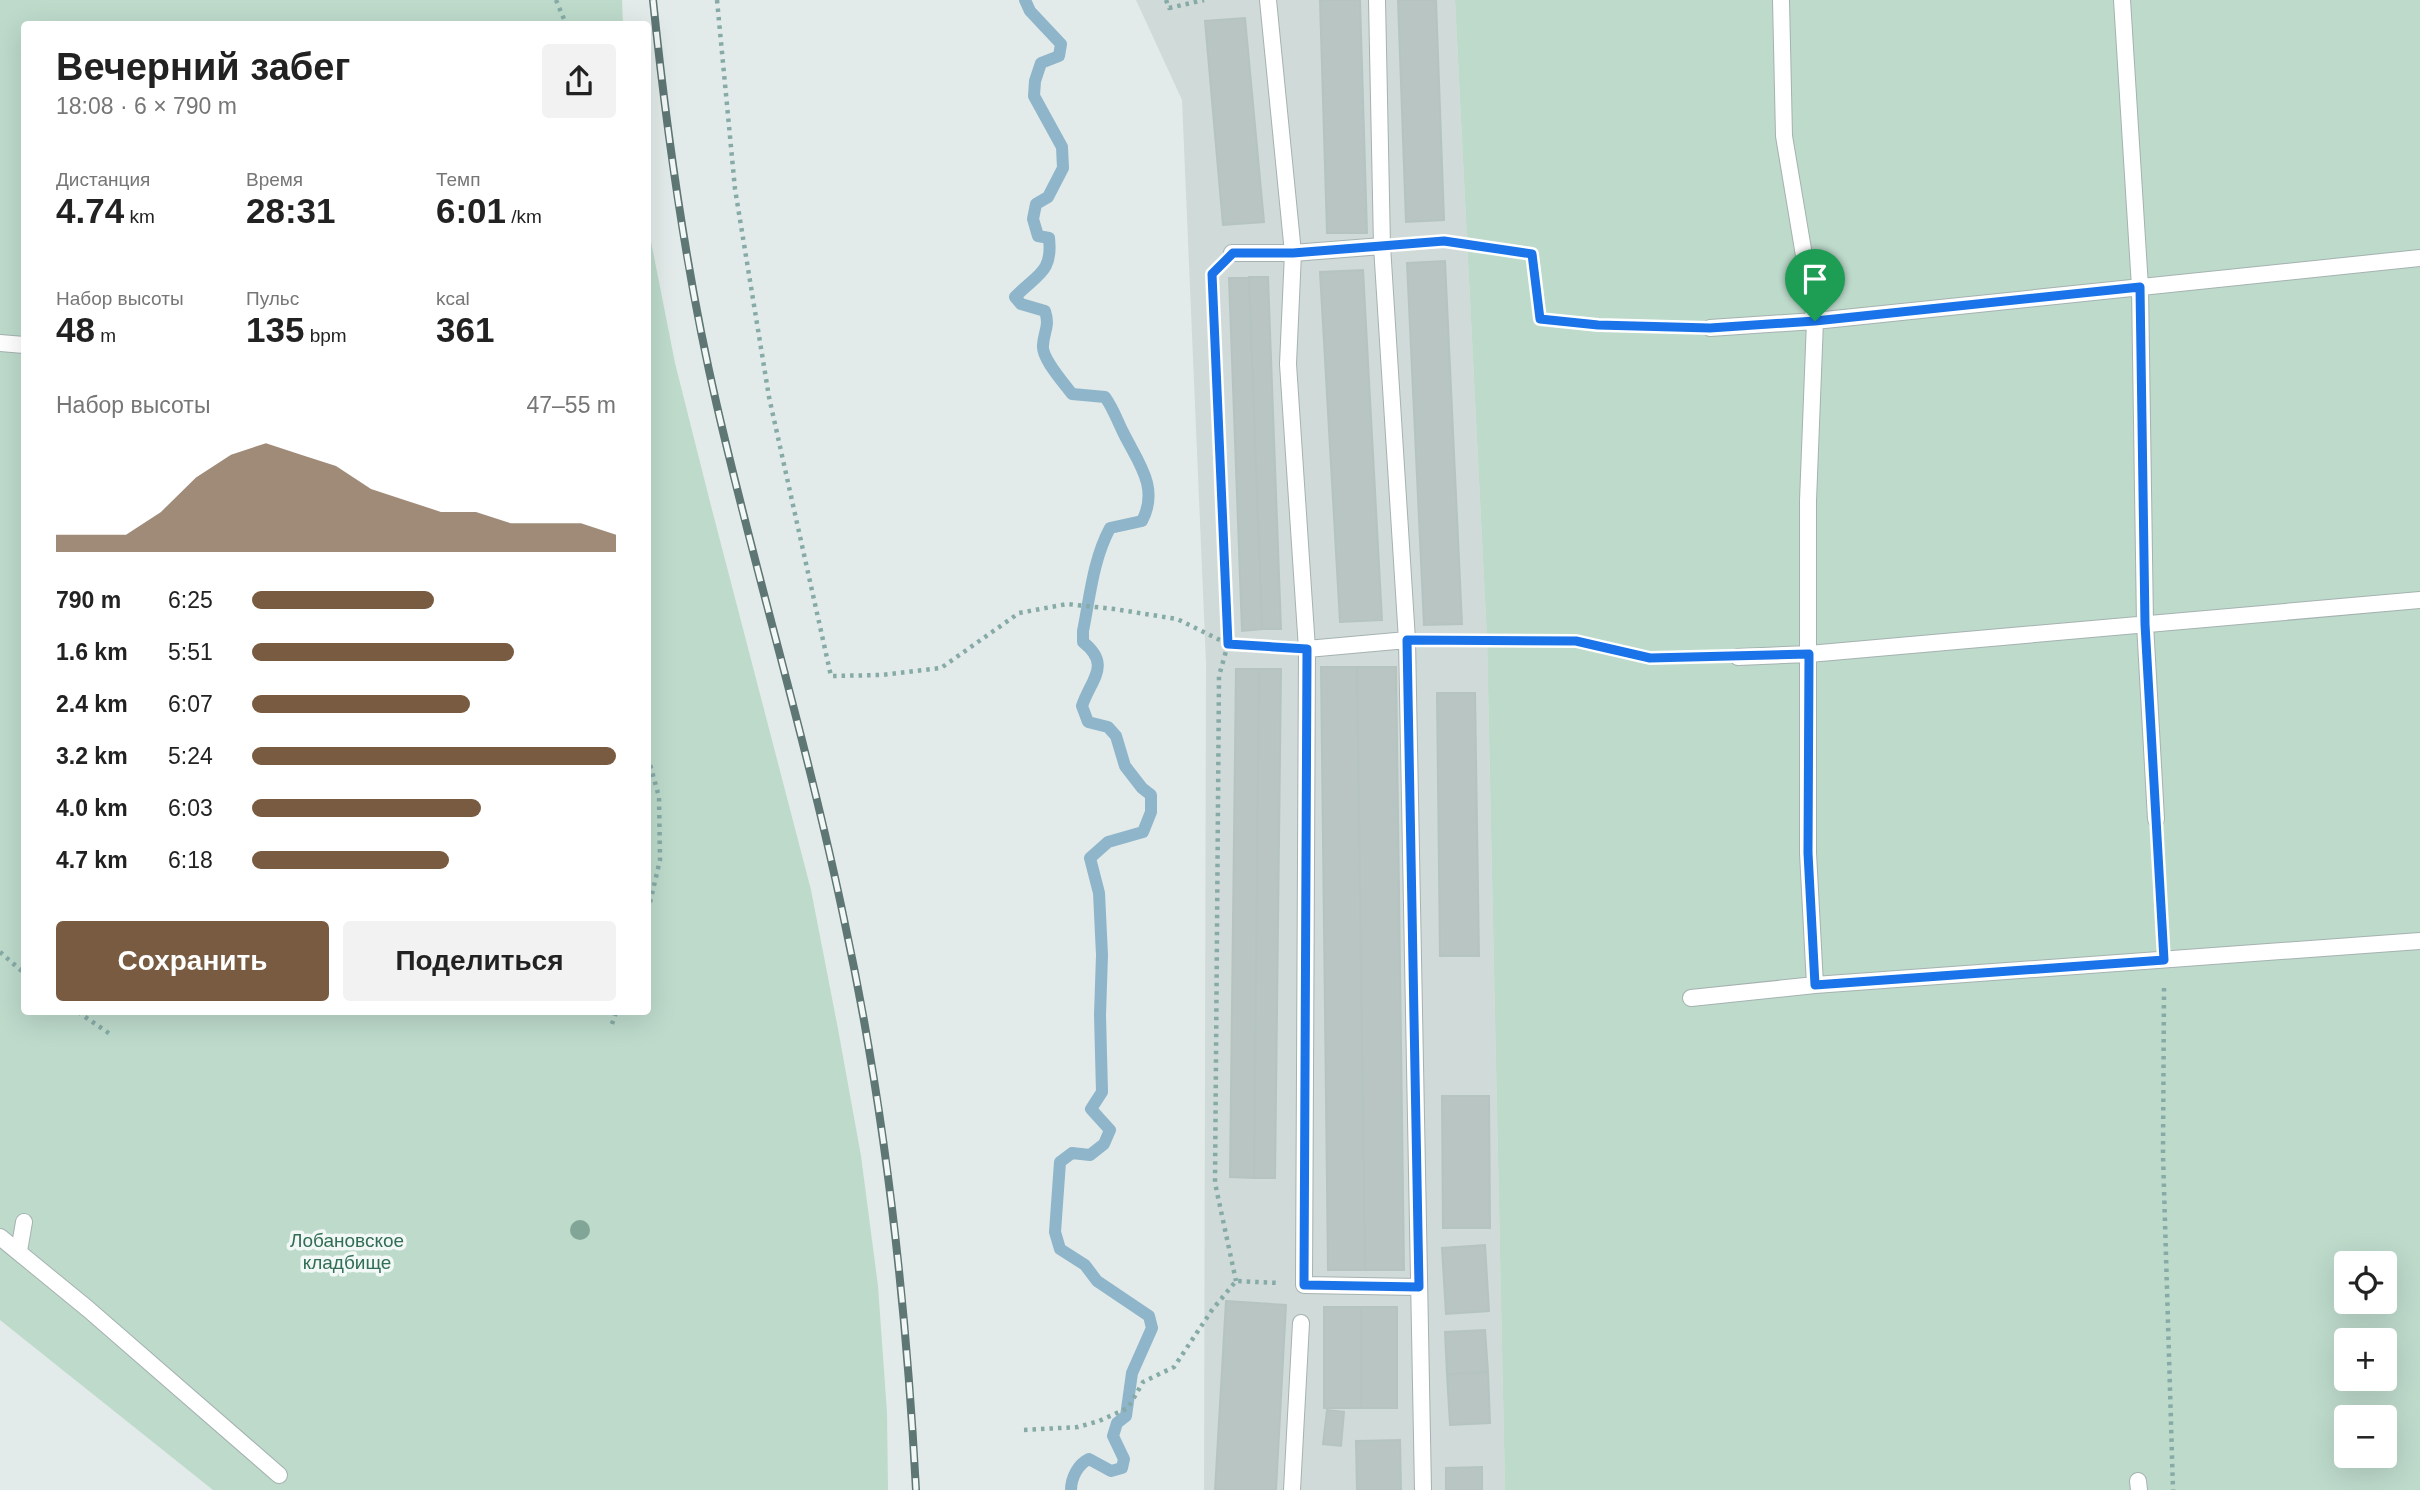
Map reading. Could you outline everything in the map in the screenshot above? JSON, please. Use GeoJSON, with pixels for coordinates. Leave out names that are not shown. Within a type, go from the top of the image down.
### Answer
{"type":"FeatureCollection","features":[{"type":"Feature","properties":{"kind":"lane"},"geometry":{"type":"LineString","coordinates":[[1268,0],[1293,253],[1288,364],[1307,649],[1304,1285],[1419,1287]]}},
{"type":"Feature","properties":{"kind":"lane"},"geometry":{"type":"LineString","coordinates":[[1377,0],[1382,246],[1407,640],[1423,1490]]}},
{"type":"Feature","properties":{"kind":"lane"},"geometry":{"type":"LineString","coordinates":[[1781,0],[1784,136],[1815,321],[1808,501],[1808,853],[1815,985]]}},
{"type":"Feature","properties":{"kind":"lane"},"geometry":{"type":"LineString","coordinates":[[2122,0],[2140,287],[2145,624],[2156,819]]}},
{"type":"Feature","properties":{"kind":"lane"},"geometry":{"type":"LineString","coordinates":[[1233,253],[1293,253],[1382,246]]}},
{"type":"Feature","properties":{"kind":"lane"},"geometry":{"type":"LineString","coordinates":[[1710,328],[1815,321],[2420,258]]}},
{"type":"Feature","properties":{"kind":"lane"},"geometry":{"type":"LineString","coordinates":[[0,343],[21,345]]}},
{"type":"Feature","properties":{"kind":"lane"},"geometry":{"type":"LineString","coordinates":[[1738,657],[1809,654],[2420,600]]}},
{"type":"Feature","properties":{"kind":"lane"},"geometry":{"type":"LineString","coordinates":[[1307,649],[1407,640]]}},
{"type":"Feature","properties":{"kind":"lane"},"geometry":{"type":"LineString","coordinates":[[1691,998],[1815,985],[2420,941]]}},
{"type":"Feature","properties":{"kind":"lane"},"geometry":{"type":"LineString","coordinates":[[19,1251],[24,1222]]}},
{"type":"Feature","properties":{"kind":"lane"},"geometry":{"type":"LineString","coordinates":[[0,1237],[279,1475]]}},
{"type":"Feature","properties":{"kind":"lane"},"geometry":{"type":"LineString","coordinates":[[1292,1490],[1301,1323]]}},
{"type":"Feature","properties":{"kind":"path"},"geometry":{"type":"LineString","coordinates":[[556,0],[565,21]]}},
{"type":"Feature","properties":{"kind":"path"},"geometry":{"type":"LineString","coordinates":[[717,0],[735,189],[769,397],[831,676],[881,675],[942,668],[1019,614],[1067,604],[1177,619],[1228,644],[1307,649]]}},
{"type":"Feature","properties":{"kind":"path"},"geometry":{"type":"LineString","coordinates":[[1166,0],[1169,8],[1204,0]]}},
{"type":"Feature","properties":{"kind":"path"},"geometry":{"type":"LineString","coordinates":[[1382,246],[1444,241],[1532,254],[1540,319],[1598,325],[1710,328]]}},
{"type":"Feature","properties":{"kind":"path"},"geometry":{"type":"LineString","coordinates":[[1233,253],[1212,274],[1228,644],[1219,676],[1215,1183],[1236,1281]]}},
{"type":"Feature","properties":{"kind":"path"},"geometry":{"type":"LineString","coordinates":[[1407,640],[1576,641],[1650,658],[1738,657]]}},
{"type":"Feature","properties":{"kind":"path"},"geometry":{"type":"LineString","coordinates":[[651,768],[659,797],[660,860],[651,898]]}},
{"type":"Feature","properties":{"kind":"path"},"geometry":{"type":"LineString","coordinates":[[2156,819],[2164,960],[2163,1155],[2173,1490]]}},
{"type":"Feature","properties":{"kind":"path"},"geometry":{"type":"LineString","coordinates":[[0,952],[21,970]]}},
{"type":"Feature","properties":{"kind":"path"},"geometry":{"type":"LineString","coordinates":[[82,1015],[110,1034]]}},
{"type":"Feature","properties":{"kind":"path"},"geometry":{"type":"LineString","coordinates":[[612,1024],[615,1015]]}},
{"type":"Feature","properties":{"kind":"path"},"geometry":{"type":"LineString","coordinates":[[1236,1281],[1304,1285]]}},
{"type":"Feature","properties":{"kind":"path"},"geometry":{"type":"LineString","coordinates":[[1024,1430],[1078,1427],[1128,1408],[1143,1382],[1174,1367],[1212,1310],[1236,1281]]}},
{"type":"Feature","properties":{"kind":"shaded area"},"geometry":{"type":"Polygon","coordinates":[[[1136,0],[1455,0],[1487,639],[1505,1490],[1204,1490],[1206,663],[1182,100],[1136,0]]]}},
{"type":"Feature","properties":{"kind":"green space","name":"Лобановское кладбище"},"geometry":{"type":"Polygon","coordinates":[[[0,0],[622,0],[623,21],[21,21],[21,1015],[651,1015],[651,241],[675,363],[811,890],[838,1029],[861,1156],[878,1286],[887,1413],[888,1490],[213,1490],[0,1320],[0,0]]]}},
{"type":"Feature","properties":{"kind":"green space"},"geometry":{"type":"Polygon","coordinates":[[[1455,0],[2420,0],[2420,1490],[1505,1490],[1487,639],[1455,0]]]}},
{"type":"Feature","properties":{"kind":"building"},"geometry":{"type":"Polygon","coordinates":[[[1320,0],[1360,0],[1367,233],[1327,233],[1320,0]]]}},
{"type":"Feature","properties":{"kind":"building"},"geometry":{"type":"Polygon","coordinates":[[[1398,0],[1436,0],[1444,220],[1406,222],[1398,0]]]}},
{"type":"Feature","properties":{"kind":"building"},"geometry":{"type":"Polygon","coordinates":[[[1245,18],[1264,222],[1223,225],[1205,21],[1245,18]]]}},
{"type":"Feature","properties":{"kind":"building"},"geometry":{"type":"Polygon","coordinates":[[[1445,261],[1462,624],[1424,625],[1407,263],[1445,261]]]}},
{"type":"Feature","properties":{"kind":"building"},"geometry":{"type":"Polygon","coordinates":[[[1363,270],[1382,620],[1340,622],[1320,272],[1363,270]]]}},
{"type":"Feature","properties":{"kind":"building"},"geometry":{"type":"Polygon","coordinates":[[[1249,277],[1262,629],[1242,631],[1229,278],[1249,277]]]}},
{"type":"Feature","properties":{"kind":"building"},"geometry":{"type":"Polygon","coordinates":[[[1249,277],[1268,277],[1281,629],[1262,629],[1249,277]]]}},
{"type":"Feature","properties":{"kind":"building"},"geometry":{"type":"Polygon","coordinates":[[[1321,667],[1357,667],[1365,1270],[1328,1270],[1321,667]]]}},
{"type":"Feature","properties":{"kind":"building"},"geometry":{"type":"Polygon","coordinates":[[[1357,667],[1396,667],[1404,1270],[1365,1270],[1357,667]]]}},
{"type":"Feature","properties":{"kind":"building"},"geometry":{"type":"Polygon","coordinates":[[[1236,669],[1259,669],[1254,1178],[1230,1177],[1236,669]]]}},
{"type":"Feature","properties":{"kind":"building"},"geometry":{"type":"Polygon","coordinates":[[[1259,669],[1281,669],[1275,1178],[1254,1178],[1259,669]]]}},
{"type":"Feature","properties":{"kind":"building"},"geometry":{"type":"Polygon","coordinates":[[[1437,693],[1475,693],[1479,956],[1440,956],[1437,693]]]}},
{"type":"Feature","properties":{"kind":"building"},"geometry":{"type":"Polygon","coordinates":[[[1442,1096],[1489,1096],[1490,1228],[1443,1228],[1442,1096]]]}},
{"type":"Feature","properties":{"kind":"building"},"geometry":{"type":"Polygon","coordinates":[[[1485,1245],[1489,1311],[1446,1314],[1442,1248],[1485,1245]]]}},
{"type":"Feature","properties":{"kind":"building"},"geometry":{"type":"Polygon","coordinates":[[[1226,1301],[1286,1305],[1276,1490],[1215,1490],[1226,1301]]]}},
{"type":"Feature","properties":{"kind":"building"},"geometry":{"type":"Polygon","coordinates":[[[1324,1307],[1361,1307],[1361,1408],[1324,1408],[1324,1307]]]}},
{"type":"Feature","properties":{"kind":"building"},"geometry":{"type":"Polygon","coordinates":[[[1361,1307],[1397,1307],[1397,1408],[1361,1408],[1361,1307]]]}},
{"type":"Feature","properties":{"kind":"building"},"geometry":{"type":"Polygon","coordinates":[[[1485,1330],[1488,1372],[1447,1374],[1445,1332],[1485,1330]]]}},
{"type":"Feature","properties":{"kind":"building"},"geometry":{"type":"Polygon","coordinates":[[[1488,1372],[1490,1423],[1450,1425],[1447,1374],[1488,1372]]]}},
{"type":"Feature","properties":{"kind":"building"},"geometry":{"type":"Polygon","coordinates":[[[1327,1410],[1344,1412],[1341,1446],[1323,1444],[1327,1410]]]}},
{"type":"Feature","properties":{"kind":"building"},"geometry":{"type":"Polygon","coordinates":[[[1400,1440],[1401,1490],[1357,1490],[1356,1441],[1400,1440]]]}},
{"type":"Feature","properties":{"kind":"building"},"geometry":{"type":"Polygon","coordinates":[[[1482,1467],[1482,1490],[1446,1490],[1446,1468],[1482,1467]]]}},
{"type":"Feature","properties":{"kind":"waterway"},"geometry":{"type":"LineString","coordinates":[[1025,0],[1030,11],[1061,44],[1059,56],[1041,63],[1035,81],[1034,96],[1062,147],[1063,168],[1048,197],[1036,204],[1033,219],[1038,236],[1049,238],[1050,250],[1046,266],[1015,297],[1021,304],[1045,311],[1047,325],[1043,350],[1049,363],[1072,394],[1105,397],[1108,401],[1140,464],[1149,497],[1142,521],[1110,528],[1104,540],[1096,565],[1083,631],[1083,642],[1092,650],[1098,665],[1082,706],[1088,722],[1108,727],[1116,736],[1125,766],[1151,795],[1151,812],[1143,832],[1108,842],[1090,858],[1099,893],[1102,955],[1102,1092],[1091,1109],[1110,1130],[1104,1144],[1090,1155],[1072,1153],[1060,1162],[1055,1232],[1060,1249],[1085,1265],[1097,1281],[1149,1316],[1152,1328],[1132,1373],[1126,1416],[1117,1423],[1113,1436],[1124,1459],[1122,1468],[1111,1471],[1089,1459],[1076,1472],[1071,1490]]}},
{"type":"Feature","properties":{"kind":"railway"},"geometry":{"type":"LineString","coordinates":[[653,0],[679,204],[706,356],[831,859],[872,1064],[900,1276],[916,1490]]}},
{"type":"Feature","properties":{"kind":"route"},"geometry":{"type":"LineString","coordinates":[[1444,241],[1532,254],[1540,319],[1598,325],[1710,328],[1815,321],[2140,287],[2145,624],[2164,960],[1815,985],[1808,853],[1809,654],[1650,658],[1576,641],[1407,640],[1419,1287],[1304,1285],[1307,649],[1228,644],[1212,274],[1233,253],[1293,253],[1444,241]]}}]}
